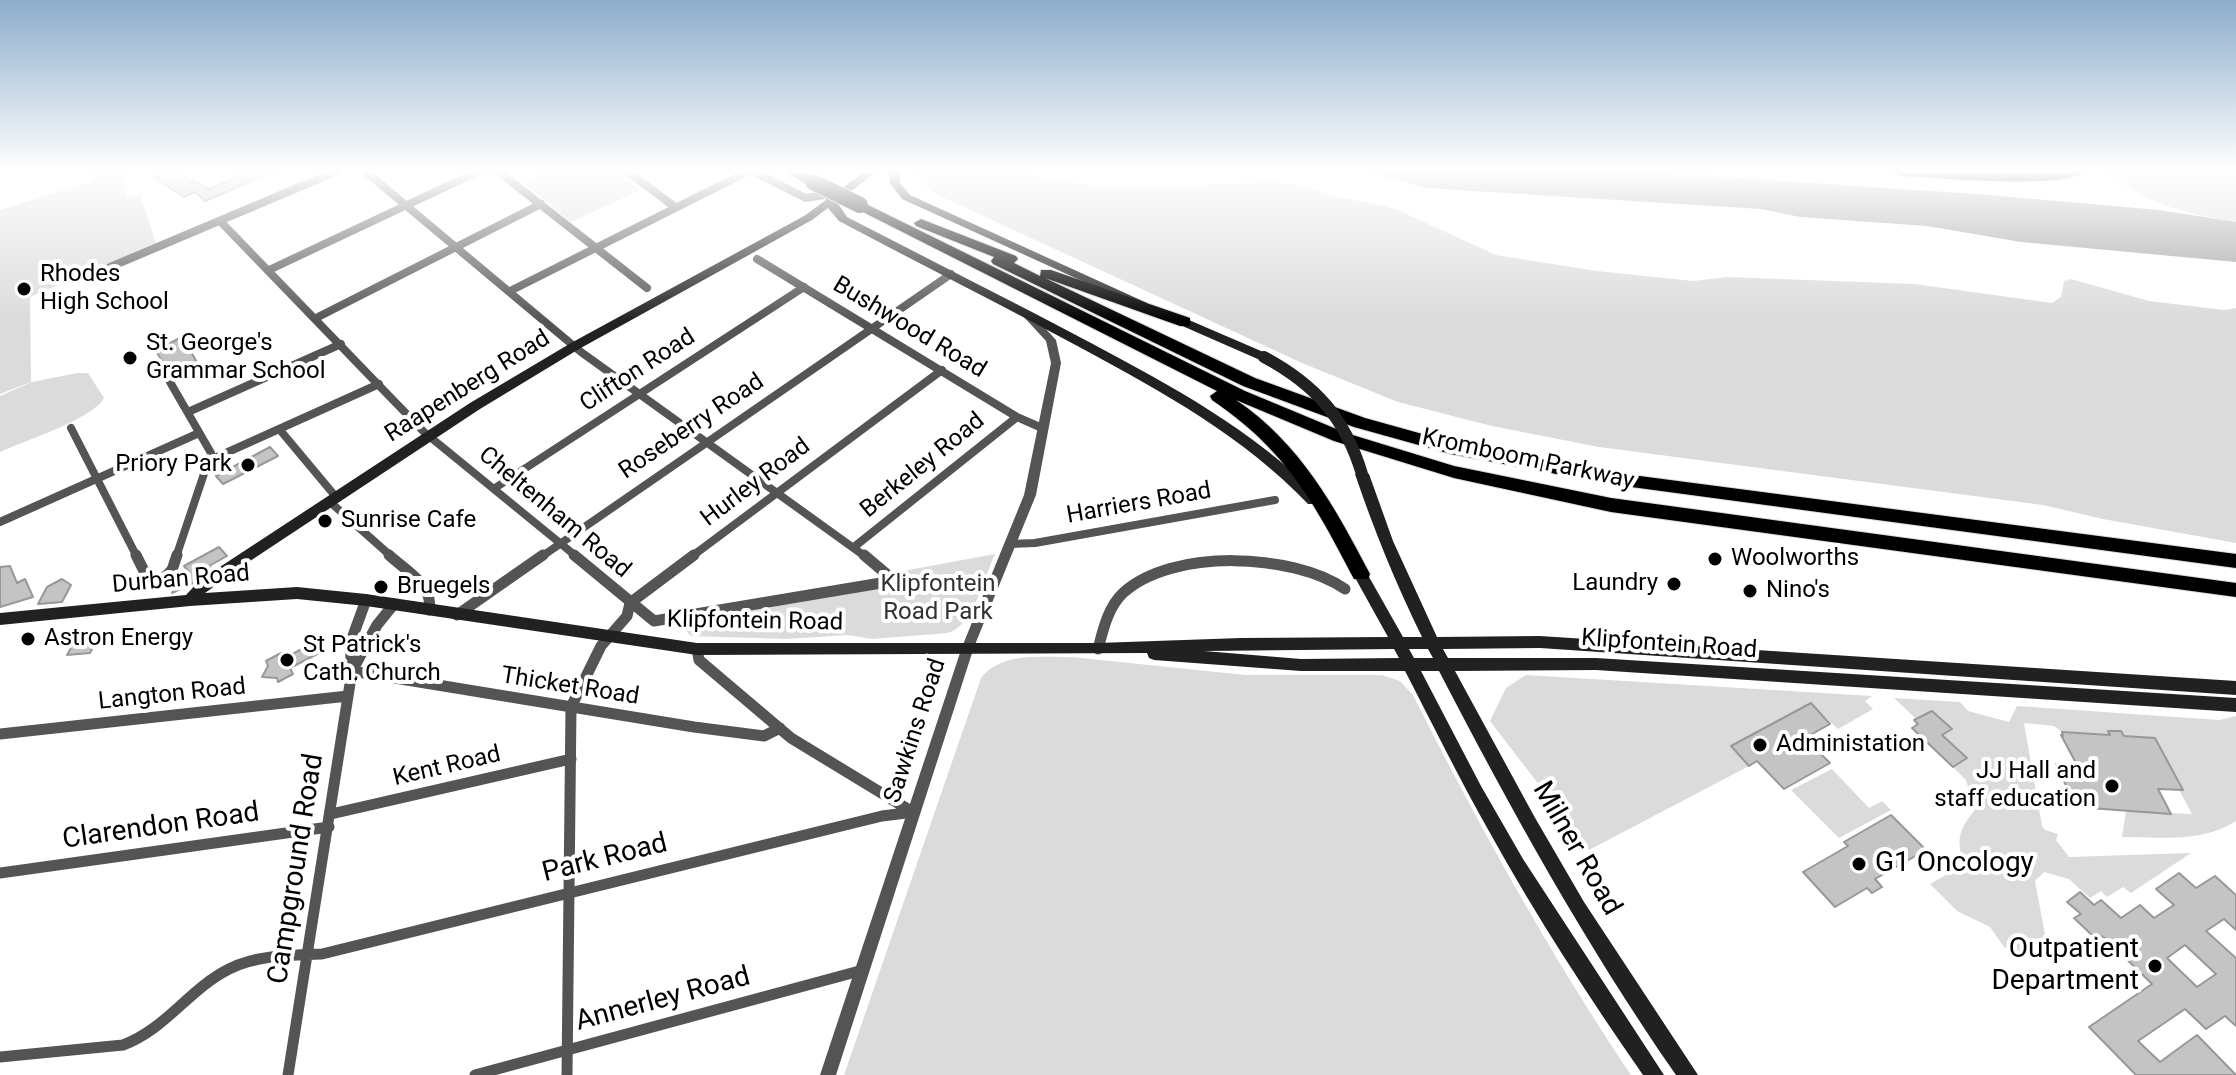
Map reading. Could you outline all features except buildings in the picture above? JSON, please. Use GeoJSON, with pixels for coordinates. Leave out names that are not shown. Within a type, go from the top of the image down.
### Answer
{"type":"FeatureCollection","features":[{"type":"Feature","properties":{"kind":"highway","name":"Kromboom Parkway"},"geometry":{"type":"LineString","coordinates":[[903,222],[1086,319],[1239,395],[1301,422],[1395,455],[1513,487],[1611,505],[2236,590]]}},
{"type":"Feature","properties":{"kind":"highway"},"geometry":{"type":"LineString","coordinates":[[921,223],[1068,281],[1185,322]]}},
{"type":"Feature","properties":{"kind":"highway","name":"Kromboom Parkway"},"geometry":{"type":"LineString","coordinates":[[921,223],[1249,382],[1335,415],[1441,446],[1575,473],[2236,561]]}},
{"type":"Feature","properties":{"kind":"highway"},"geometry":{"type":"LineString","coordinates":[[1086,319],[1260,425],[1306,474],[1361,574]]}},
{"type":"Feature","properties":{"kind":"main road","name":"Raapenberg Road"},"geometry":{"type":"LineString","coordinates":[[782,231],[795,222]]}},
{"type":"Feature","properties":{"kind":"main road","name":"Raapenberg Road"},"geometry":{"type":"LineString","coordinates":[[190,600],[205,584],[429,435],[575,346],[800,222]]}},
{"type":"Feature","properties":{"kind":"main road","name":"Sawkins Road"},"geometry":{"type":"LineString","coordinates":[[849,222],[1019,309]]}},
{"type":"Feature","properties":{"kind":"main road","name":"Milner Road"},"geometry":{"type":"LineString","coordinates":[[962,222],[1264,357],[1302,378],[1332,405],[1352,438],[1390,554],[1431,642],[1579,914],[1688,1075]]}},
{"type":"Feature","properties":{"kind":"main road"},"geometry":{"type":"LineString","coordinates":[[1019,309],[1216,417],[1256,445],[1312,499],[1361,574],[1477,794],[1545,912],[1654,1075]]}},
{"type":"Feature","properties":{"kind":"main road","name":"Durban Road"},"geometry":{"type":"LineString","coordinates":[[0,619],[297,593],[366,600]]}},
{"type":"Feature","properties":{"kind":"main road","name":"Klipfontein Road"},"geometry":{"type":"LineString","coordinates":[[366,600],[697,649],[1098,649],[1431,642],[1591,644],[2236,688]]}},
{"type":"Feature","properties":{"kind":"main road","name":"Klipfontein Road"},"geometry":{"type":"LineString","coordinates":[[1098,649],[1240,662],[1596,664],[2236,705]]}},
{"type":"Feature","properties":{"kind":"street"},"geometry":{"type":"LineString","coordinates":[[110,267],[217,222]]}},
{"type":"Feature","properties":{"kind":"street","name":"Cheltenham Road"},"geometry":{"type":"LineString","coordinates":[[221,222],[429,435],[654,621],[881,583],[890,577],[854,547]]}},
{"type":"Feature","properties":{"kind":"street"},"geometry":{"type":"LineString","coordinates":[[269,270],[369,222]]}},
{"type":"Feature","properties":{"kind":"street"},"geometry":{"type":"LineString","coordinates":[[423,222],[575,346],[854,547]]}},
{"type":"Feature","properties":{"kind":"street"},"geometry":{"type":"LineString","coordinates":[[316,318],[504,222]]}},
{"type":"Feature","properties":{"kind":"street"},"geometry":{"type":"LineString","coordinates":[[563,222],[647,288]]}},
{"type":"Feature","properties":{"kind":"street"},"geometry":{"type":"LineString","coordinates":[[510,291],[646,222]]}},
{"type":"Feature","properties":{"kind":"street","name":"Bushwood Road"},"geometry":{"type":"LineString","coordinates":[[757,259],[1017,417],[1042,428]]}},
{"type":"Feature","properties":{"kind":"street","name":"Roseberry Road"},"geometry":{"type":"LineString","coordinates":[[457,615],[951,274]]}},
{"type":"Feature","properties":{"kind":"street","name":"Clifton Road"},"geometry":{"type":"LineString","coordinates":[[495,488],[804,287]]}},
{"type":"Feature","properties":{"kind":"street","name":"Sawkins Road"},"geometry":{"type":"LineString","coordinates":[[828,1075],[968,647],[1030,495],[1056,356],[1045,330],[1019,309]]}},
{"type":"Feature","properties":{"kind":"street"},"geometry":{"type":"LineString","coordinates":[[188,412],[341,344]]}},
{"type":"Feature","properties":{"kind":"street","name":"Hurley Road"},"geometry":{"type":"LineString","coordinates":[[571,707],[608,637],[627,616],[630,603],[942,370]]}},
{"type":"Feature","properties":{"kind":"street"},"geometry":{"type":"LineString","coordinates":[[71,428],[148,579],[161,581],[172,570],[211,453],[170,382]]}},
{"type":"Feature","properties":{"kind":"street"},"geometry":{"type":"LineString","coordinates":[[208,461],[379,384]]}},
{"type":"Feature","properties":{"kind":"street","name":"Berkeley Road"},"geometry":{"type":"LineString","coordinates":[[854,547],[1017,417]]}},
{"type":"Feature","properties":{"kind":"street"},"geometry":{"type":"LineString","coordinates":[[280,430],[333,500],[427,589],[431,599],[429,610]]}},
{"type":"Feature","properties":{"kind":"street"},"geometry":{"type":"LineString","coordinates":[[0,522],[199,433]]}},
{"type":"Feature","properties":{"kind":"street","name":"Harriers Road"},"geometry":{"type":"LineString","coordinates":[[1010,544],[1035,543],[1275,500]]}},
{"type":"Feature","properties":{"kind":"street"},"geometry":{"type":"LineString","coordinates":[[1098,649],[1107,619],[1122,595],[1134,585],[1162,572],[1198,565],[1273,563],[1314,571],[1345,589]]}},
{"type":"Feature","properties":{"kind":"street","name":"Campground Road"},"geometry":{"type":"LineString","coordinates":[[288,1075],[352,671],[350,644],[366,600]]}},
{"type":"Feature","properties":{"kind":"street","name":"Campground Road"},"geometry":{"type":"LineString","coordinates":[[352,671],[377,625],[394,604]]}},
{"type":"Feature","properties":{"kind":"street"},"geometry":{"type":"LineString","coordinates":[[697,649],[699,660],[791,738],[914,812]]}},
{"type":"Feature","properties":{"kind":"street","name":"Thicket Road"},"geometry":{"type":"LineString","coordinates":[[352,671],[764,736],[780,728]]}},
{"type":"Feature","properties":{"kind":"street","name":"Langton Road"},"geometry":{"type":"LineString","coordinates":[[0,734],[348,696]]}},
{"type":"Feature","properties":{"kind":"street"},"geometry":{"type":"LineString","coordinates":[[567,1075],[571,707]]}},
{"type":"Feature","properties":{"kind":"street","name":"Kent Road"},"geometry":{"type":"LineString","coordinates":[[331,814],[571,759]]}},
{"type":"Feature","properties":{"kind":"street","name":"Park Road"},"geometry":{"type":"LineString","coordinates":[[0,1057],[123,1045],[142,1040],[230,969],[307,954],[322,954],[887,815],[914,812]]}},
{"type":"Feature","properties":{"kind":"street","name":"Clarendon Road"},"geometry":{"type":"LineString","coordinates":[[0,873],[329,827]]}},
{"type":"Feature","properties":{"kind":"street","name":"Annerley Road"},"geometry":{"type":"LineString","coordinates":[[475,1075],[863,970]]}},
{"type":"Feature","properties":{"kind":"green space"},"geometry":{"type":"Polygon","coordinates":[[[0,222],[149,222],[156,243],[30,297],[31,382],[0,394],[0,222]]]}},
{"type":"Feature","properties":{"kind":"green space"},"geometry":{"type":"Polygon","coordinates":[[[997,222],[1424,222],[1496,255],[1597,271],[1693,281],[1727,277],[1915,284],[2052,303],[2061,297],[2064,281],[2071,279],[2149,301],[2224,310],[2236,308],[2236,543],[2043,505],[1599,447],[1492,426],[1398,402],[1302,363],[997,222]]]}},
{"type":"Feature","properties":{"kind":"green space"},"geometry":{"type":"Polygon","coordinates":[[[88,373],[104,398],[97,406],[57,429],[0,452],[0,396],[32,382],[88,373]]]}},
{"type":"Feature","properties":{"kind":"green space","name":"Klipfontein Road Park"},"geometry":{"type":"Polygon","coordinates":[[[995,554],[971,611],[965,621],[948,633],[872,639],[848,635],[786,639],[691,636],[676,620],[899,583],[906,577],[898,572],[995,554]]]}},
{"type":"Feature","properties":{"kind":"green space"},"geometry":{"type":"Polygon","coordinates":[[[1072,657],[1245,675],[1382,675],[1400,681],[1413,695],[1489,841],[1543,936],[1631,1075],[844,1075],[981,678],[1000,663],[1011,660],[1072,657]]]}},
{"type":"Feature","properties":{"kind":"green space"},"geometry":{"type":"Polygon","coordinates":[[[1526,675],[1872,696],[1865,701],[1873,709],[1838,729],[1811,704],[1731,746],[1749,766],[1589,850],[1490,721],[1506,688],[1526,675]]]}},
{"type":"Feature","properties":{"kind":"green space"},"geometry":{"type":"Polygon","coordinates":[[[1894,698],[1960,702],[1968,711],[2009,722],[2017,706],[2219,720],[2236,716],[2236,821],[2195,836],[2122,837],[2126,811],[2192,814],[2179,790],[2183,789],[2155,738],[2124,736],[2121,731],[2109,731],[2110,735],[2062,732],[2054,726],[2024,723],[2042,826],[2058,834],[2056,840],[2069,857],[2191,853],[2131,893],[2123,887],[2107,897],[2101,891],[2090,898],[2069,879],[2044,872],[2035,881],[2046,940],[2041,953],[2035,957],[2019,956],[2004,947],[1990,927],[1957,911],[1930,884],[1965,864],[1960,836],[1975,810],[1966,780],[1953,767],[1967,758],[1942,735],[1952,729],[1932,711],[1915,718],[1894,698]]]}},
{"type":"Feature","properties":{"kind":"green space"},"geometry":{"type":"Polygon","coordinates":[[[1832,769],[1869,808],[1882,801],[1891,810],[1839,838],[1791,790],[1832,769]]]}},
{"type":"Feature","properties":{"kind":"shaded area"},"geometry":{"type":"Polygon","coordinates":[[[1873,222],[2236,222],[2236,262],[2021,242],[1927,226],[1873,222]]]}},
{"type":"Feature","properties":{"kind":"place","name":"Rhodes High School"},"geometry":{"type":"Point","coordinates":[24,289]}},
{"type":"Feature","properties":{"kind":"place","name":"St. George's Grammar School"},"geometry":{"type":"Point","coordinates":[130,358]}},
{"type":"Feature","properties":{"kind":"place","name":"Priory Park"},"geometry":{"type":"Point","coordinates":[248,465]}},
{"type":"Feature","properties":{"kind":"place","name":"Sunrise Cafe"},"geometry":{"type":"Point","coordinates":[325,521]}},
{"type":"Feature","properties":{"kind":"place","name":"Woolworths"},"geometry":{"type":"Point","coordinates":[1715,559]}},
{"type":"Feature","properties":{"kind":"place","name":"Laundry"},"geometry":{"type":"Point","coordinates":[1674,584]}},
{"type":"Feature","properties":{"kind":"place","name":"Bruegels"},"geometry":{"type":"Point","coordinates":[381,587]}},
{"type":"Feature","properties":{"kind":"place","name":"Nino's"},"geometry":{"type":"Point","coordinates":[1750,591]}},
{"type":"Feature","properties":{"kind":"place","name":"Astron Energy"},"geometry":{"type":"Point","coordinates":[28,639]}},
{"type":"Feature","properties":{"kind":"place","name":"St Patrick's Cath. Church"},"geometry":{"type":"Point","coordinates":[287,660]}},
{"type":"Feature","properties":{"kind":"place","name":"Administation"},"geometry":{"type":"Point","coordinates":[1760,745]}},
{"type":"Feature","properties":{"kind":"place","name":"JJ Hall and staff education"},"geometry":{"type":"Point","coordinates":[2112,786]}},
{"type":"Feature","properties":{"kind":"place","name":"G1 Oncology"},"geometry":{"type":"Point","coordinates":[1859,864]}},
{"type":"Feature","properties":{"kind":"place","name":"Outpatient Department"},"geometry":{"type":"Point","coordinates":[2155,966]}}]}
